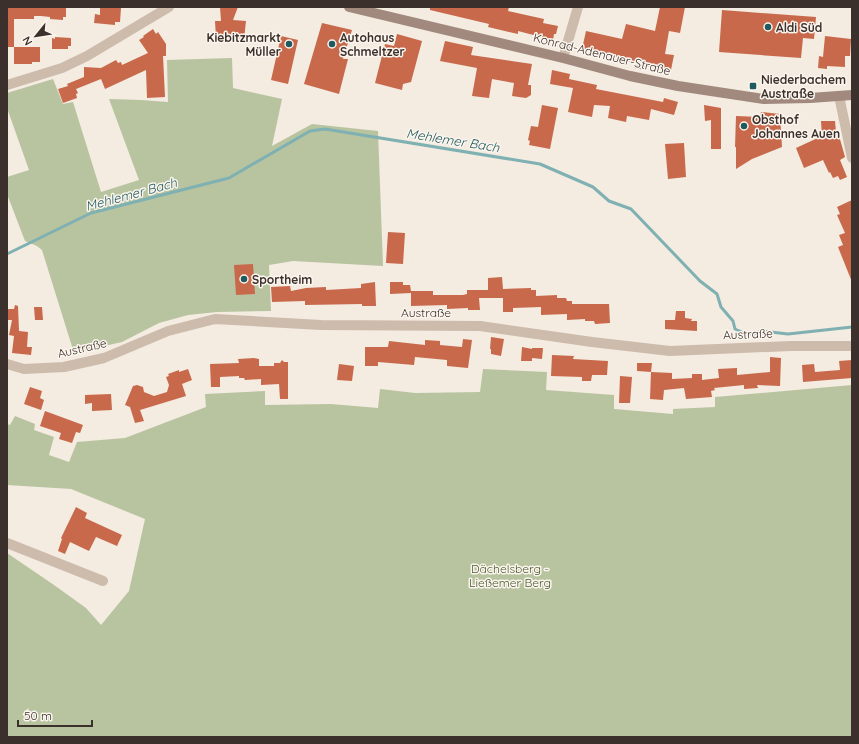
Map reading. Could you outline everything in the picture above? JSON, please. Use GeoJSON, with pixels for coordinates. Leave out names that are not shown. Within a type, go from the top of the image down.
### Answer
{"type":"FeatureCollection","features":[{"type":"Feature","properties":{"kind":"main road","name":"Konrad-Adenauer-Straße"},"geometry":{"type":"LineString","coordinates":[[349,7],[564,58],[630,76],[678,86],[750,98],[776,100],[852,95]]}},
{"type":"Feature","properties":{"kind":"street"},"geometry":{"type":"LineString","coordinates":[[7,85],[62,68],[87,56],[169,7]]}},
{"type":"Feature","properties":{"kind":"street"},"geometry":{"type":"LineString","coordinates":[[564,58],[578,7]]}},
{"type":"Feature","properties":{"kind":"street"},"geometry":{"type":"LineString","coordinates":[[838,96],[852,158]]}},
{"type":"Feature","properties":{"kind":"street","name":"Austraße"},"geometry":{"type":"LineString","coordinates":[[7,364],[24,369],[64,367],[104,358],[168,331],[215,320],[321,325],[480,326],[592,342],[670,351],[791,346],[852,346]]}},
{"type":"Feature","properties":{"kind":"street"},"geometry":{"type":"LineString","coordinates":[[7,543],[103,581]]}},
{"type":"Feature","properties":{"kind":"green space"},"geometry":{"type":"Polygon","coordinates":[[[232,58],[233,88],[282,99],[272,146],[312,124],[378,131],[383,266],[293,261],[269,265],[271,311],[217,312],[188,315],[159,323],[122,342],[74,353],[42,250],[25,241],[7,194],[7,177],[29,170],[7,108],[7,93],[53,79],[63,104],[73,102],[101,192],[139,180],[109,99],[168,102],[167,60],[232,58]]]}},
{"type":"Feature","properties":{"kind":"green space","name":"Dächelsberg - Ließemer Berg"},"geometry":{"type":"Polygon","coordinates":[[[483,369],[547,372],[546,390],[614,395],[614,409],[673,414],[673,409],[715,407],[715,397],[852,385],[852,737],[7,737],[7,553],[86,608],[101,625],[129,591],[145,519],[71,489],[7,485],[7,424],[10,425],[15,416],[35,424],[34,430],[54,437],[49,455],[69,462],[77,442],[125,438],[206,407],[205,394],[265,391],[265,405],[331,404],[378,408],[380,389],[415,393],[480,392],[483,369]]]}},
{"type":"Feature","properties":{"kind":"building"},"geometry":{"type":"Polygon","coordinates":[[[7,7],[66,7],[66,17],[63,17],[63,20],[50,19],[50,17],[41,16],[34,16],[34,19],[14,19],[14,47],[7,47],[7,7]]]}},
{"type":"Feature","properties":{"kind":"building"},"geometry":{"type":"Polygon","coordinates":[[[100,7],[121,8],[120,22],[115,22],[115,25],[94,23],[95,14],[100,15],[100,7]]]}},
{"type":"Feature","properties":{"kind":"building"},"geometry":{"type":"Polygon","coordinates":[[[220,7],[238,7],[233,20],[246,21],[244,39],[231,37],[216,38],[215,21],[221,21],[220,7]]]}},
{"type":"Feature","properties":{"kind":"building"},"geometry":{"type":"Polygon","coordinates":[[[430,7],[509,7],[508,11],[544,19],[543,23],[558,26],[553,40],[518,31],[518,34],[488,27],[489,24],[430,10],[430,7]]]}},
{"type":"Feature","properties":{"kind":"building"},"geometry":{"type":"Polygon","coordinates":[[[660,7],[685,7],[680,33],[669,31],[665,54],[674,55],[671,70],[646,66],[645,70],[634,68],[634,63],[582,49],[586,31],[622,39],[626,24],[655,31],[660,7]]]}},
{"type":"Feature","properties":{"kind":"building","name":"Aldi Süd"},"geometry":{"type":"Polygon","coordinates":[[[722,10],[816,17],[814,39],[803,38],[801,58],[719,52],[722,10]]]}},
{"type":"Feature","properties":{"kind":"building","name":"Autohaus Schmeltzer"},"geometry":{"type":"Polygon","coordinates":[[[322,23],[352,30],[343,59],[348,59],[339,94],[304,84],[322,23]]]}},
{"type":"Feature","properties":{"kind":"building"},"geometry":{"type":"Polygon","coordinates":[[[153,29],[156,34],[158,32],[166,44],[166,56],[163,56],[165,97],[147,98],[146,70],[105,89],[101,79],[76,89],[78,93],[76,94],[77,98],[63,103],[58,89],[68,86],[67,84],[84,77],[84,67],[101,68],[116,60],[118,63],[121,62],[122,65],[148,53],[139,40],[153,29]]]}},
{"type":"Feature","properties":{"kind":"building"},"geometry":{"type":"Polygon","coordinates":[[[397,34],[422,41],[411,82],[403,84],[402,90],[375,83],[385,44],[394,46],[397,34]]]}},
{"type":"Feature","properties":{"kind":"building"},"geometry":{"type":"Polygon","coordinates":[[[281,36],[298,40],[288,84],[271,80],[281,36]]]}},
{"type":"Feature","properties":{"kind":"building"},"geometry":{"type":"Polygon","coordinates":[[[825,36],[851,39],[850,56],[845,56],[845,67],[827,66],[827,69],[818,68],[819,56],[823,57],[825,36]]]}},
{"type":"Feature","properties":{"kind":"building"},"geometry":{"type":"Polygon","coordinates":[[[55,37],[71,38],[71,46],[68,46],[68,49],[52,49],[52,38],[55,39],[55,37]]]}},
{"type":"Feature","properties":{"kind":"building"},"geometry":{"type":"Polygon","coordinates":[[[445,41],[473,47],[471,55],[532,64],[528,85],[531,85],[531,95],[526,98],[512,96],[514,83],[492,79],[489,98],[472,96],[477,68],[440,61],[445,41]]]}},
{"type":"Feature","properties":{"kind":"building"},"geometry":{"type":"Polygon","coordinates":[[[14,47],[40,47],[40,62],[32,62],[32,64],[14,64],[14,47]]]}},
{"type":"Feature","properties":{"kind":"building"},"geometry":{"type":"Polygon","coordinates":[[[552,70],[570,74],[569,79],[597,85],[596,89],[663,102],[664,98],[678,102],[674,115],[651,109],[649,120],[627,116],[626,122],[608,118],[610,106],[594,105],[592,117],[568,112],[573,88],[550,84],[552,70]]]}},
{"type":"Feature","properties":{"kind":"building"},"geometry":{"type":"Polygon","coordinates":[[[542,105],[558,108],[550,149],[529,145],[530,141],[528,140],[531,126],[538,127],[542,105]]]}},
{"type":"Feature","properties":{"kind":"building"},"geometry":{"type":"Polygon","coordinates":[[[704,105],[721,108],[721,149],[711,149],[711,120],[705,121],[704,105]]]}},
{"type":"Feature","properties":{"kind":"building"},"geometry":{"type":"Polygon","coordinates":[[[761,112],[780,114],[782,147],[752,159],[736,169],[736,116],[760,117],[761,112]]]}},
{"type":"Feature","properties":{"kind":"building"},"geometry":{"type":"Polygon","coordinates":[[[821,121],[835,121],[836,132],[838,132],[845,157],[840,160],[847,177],[840,180],[838,176],[833,178],[823,160],[804,168],[796,148],[822,136],[821,121]]]}},
{"type":"Feature","properties":{"kind":"building"},"geometry":{"type":"Polygon","coordinates":[[[684,143],[686,177],[668,179],[665,144],[684,143]]]}},
{"type":"Feature","properties":{"kind":"building"},"geometry":{"type":"Polygon","coordinates":[[[852,200],[852,282],[838,247],[843,245],[839,235],[845,233],[837,215],[840,214],[837,207],[852,200]]]}},
{"type":"Feature","properties":{"kind":"building"},"geometry":{"type":"Polygon","coordinates":[[[388,232],[405,233],[403,264],[386,263],[388,232]]]}},
{"type":"Feature","properties":{"kind":"building","name":"Sportheim"},"geometry":{"type":"Polygon","coordinates":[[[253,264],[255,294],[236,295],[234,265],[253,264]]]}},
{"type":"Feature","properties":{"kind":"building"},"geometry":{"type":"Polygon","coordinates":[[[502,277],[503,289],[531,288],[531,290],[536,290],[536,296],[557,295],[557,298],[566,298],[567,301],[572,301],[572,304],[609,304],[610,323],[595,324],[594,321],[585,321],[585,319],[567,320],[567,314],[541,315],[541,307],[513,308],[513,312],[503,312],[503,298],[479,298],[480,310],[468,310],[468,308],[447,309],[447,305],[411,306],[411,293],[390,294],[390,282],[403,282],[403,285],[410,285],[411,291],[433,291],[433,295],[463,295],[467,294],[467,290],[488,290],[488,278],[502,277]]]}},
{"type":"Feature","properties":{"kind":"building"},"geometry":{"type":"Polygon","coordinates":[[[375,282],[376,306],[362,306],[362,304],[305,305],[305,301],[272,302],[271,287],[290,286],[291,291],[306,288],[326,287],[326,290],[361,288],[361,284],[375,282]]]}},
{"type":"Feature","properties":{"kind":"building"},"geometry":{"type":"Polygon","coordinates":[[[15,305],[18,306],[19,331],[28,332],[27,347],[32,347],[31,355],[12,353],[14,336],[9,335],[12,320],[7,320],[7,309],[14,309],[15,305]]]}},
{"type":"Feature","properties":{"kind":"building"},"geometry":{"type":"Polygon","coordinates":[[[34,307],[42,307],[43,320],[35,320],[34,307]]]}},
{"type":"Feature","properties":{"kind":"building"},"geometry":{"type":"Polygon","coordinates":[[[676,311],[685,311],[685,318],[692,319],[691,321],[697,321],[697,331],[665,329],[665,320],[675,320],[676,311]]]}},
{"type":"Feature","properties":{"kind":"building"},"geometry":{"type":"Polygon","coordinates":[[[491,337],[504,339],[501,356],[491,354],[491,337]]]}},
{"type":"Feature","properties":{"kind":"building"},"geometry":{"type":"Polygon","coordinates":[[[463,339],[472,340],[468,368],[447,366],[447,360],[415,357],[414,365],[378,362],[378,366],[365,366],[365,347],[388,347],[389,341],[425,345],[425,340],[440,341],[440,345],[462,347],[463,339]]]}},
{"type":"Feature","properties":{"kind":"building"},"geometry":{"type":"Polygon","coordinates":[[[522,347],[532,349],[543,348],[542,359],[532,358],[532,361],[521,361],[522,347]]]}},
{"type":"Feature","properties":{"kind":"building"},"geometry":{"type":"Polygon","coordinates":[[[552,355],[574,356],[573,359],[608,361],[607,375],[592,375],[591,381],[582,381],[582,377],[551,376],[552,355]]]}},
{"type":"Feature","properties":{"kind":"building"},"geometry":{"type":"Polygon","coordinates":[[[770,357],[781,358],[780,386],[757,385],[758,388],[744,389],[744,385],[714,388],[715,390],[711,391],[712,397],[686,399],[684,388],[664,390],[663,400],[650,399],[651,372],[672,373],[672,379],[692,378],[692,374],[702,374],[702,380],[719,378],[718,369],[737,368],[737,375],[770,372],[770,357]]]}},
{"type":"Feature","properties":{"kind":"building"},"geometry":{"type":"Polygon","coordinates":[[[238,359],[259,359],[259,366],[274,366],[274,363],[280,363],[282,360],[284,362],[288,362],[288,399],[280,399],[279,384],[261,385],[261,379],[245,380],[244,378],[239,378],[239,376],[220,377],[220,387],[211,387],[210,364],[239,363],[238,359]]]}},
{"type":"Feature","properties":{"kind":"building"},"geometry":{"type":"Polygon","coordinates":[[[852,360],[852,378],[803,382],[802,365],[814,364],[815,372],[840,370],[839,361],[852,360]]]}},
{"type":"Feature","properties":{"kind":"building"},"geometry":{"type":"Polygon","coordinates":[[[637,363],[652,363],[651,372],[637,371],[637,363]]]}},
{"type":"Feature","properties":{"kind":"building"},"geometry":{"type":"Polygon","coordinates":[[[339,364],[354,366],[352,381],[337,380],[339,364]]]}},
{"type":"Feature","properties":{"kind":"building"},"geometry":{"type":"Polygon","coordinates":[[[188,369],[192,380],[182,384],[186,396],[140,410],[144,421],[135,423],[130,407],[125,405],[133,386],[137,385],[143,387],[144,392],[154,396],[167,392],[169,385],[166,377],[169,376],[168,374],[179,370],[179,372],[188,369]]]}},
{"type":"Feature","properties":{"kind":"building"},"geometry":{"type":"Polygon","coordinates":[[[620,376],[632,377],[630,403],[619,403],[620,376]]]}},
{"type":"Feature","properties":{"kind":"building"},"geometry":{"type":"Polygon","coordinates":[[[30,387],[42,391],[40,398],[44,400],[41,410],[24,404],[30,387]]]}},
{"type":"Feature","properties":{"kind":"building"},"geometry":{"type":"Polygon","coordinates":[[[111,394],[112,410],[92,411],[92,403],[85,404],[85,395],[111,394]]]}},
{"type":"Feature","properties":{"kind":"building"},"geometry":{"type":"Polygon","coordinates":[[[45,411],[83,425],[80,433],[76,432],[72,443],[59,439],[61,433],[40,426],[45,411]]]}},
{"type":"Feature","properties":{"kind":"building"},"geometry":{"type":"Polygon","coordinates":[[[76,507],[87,513],[85,518],[122,535],[117,546],[96,537],[89,551],[70,542],[65,554],[58,551],[61,538],[76,507]]]}},
{"type":"Feature","properties":{"kind":"waterway","name":"Mehlemer Bach"},"geometry":{"type":"LineString","coordinates":[[7,254],[91,213],[229,178],[310,131],[325,129],[540,164],[593,187],[609,201],[631,209],[700,281],[717,294],[721,307],[733,321],[735,329],[746,334],[754,334],[761,331],[788,334],[852,327]]}},
{"type":"Feature","properties":{"kind":"place","name":"Aldi Süd"},"geometry":{"type":"Point","coordinates":[768,27]}},
{"type":"Feature","properties":{"kind":"place","name":"Kiebitzmarkt Müller"},"geometry":{"type":"Point","coordinates":[289,44]}},
{"type":"Feature","properties":{"kind":"place","name":"Autohaus Schmeltzer"},"geometry":{"type":"Point","coordinates":[332,44]}},
{"type":"Feature","properties":{"kind":"place","name":"Niederbachem Austraße"},"geometry":{"type":"Point","coordinates":[753,86]}},
{"type":"Feature","properties":{"kind":"place","name":"Obsthof Johannes Auen"},"geometry":{"type":"Point","coordinates":[744,126]}},
{"type":"Feature","properties":{"kind":"place","name":"Sportheim"},"geometry":{"type":"Point","coordinates":[244,279]}}]}
